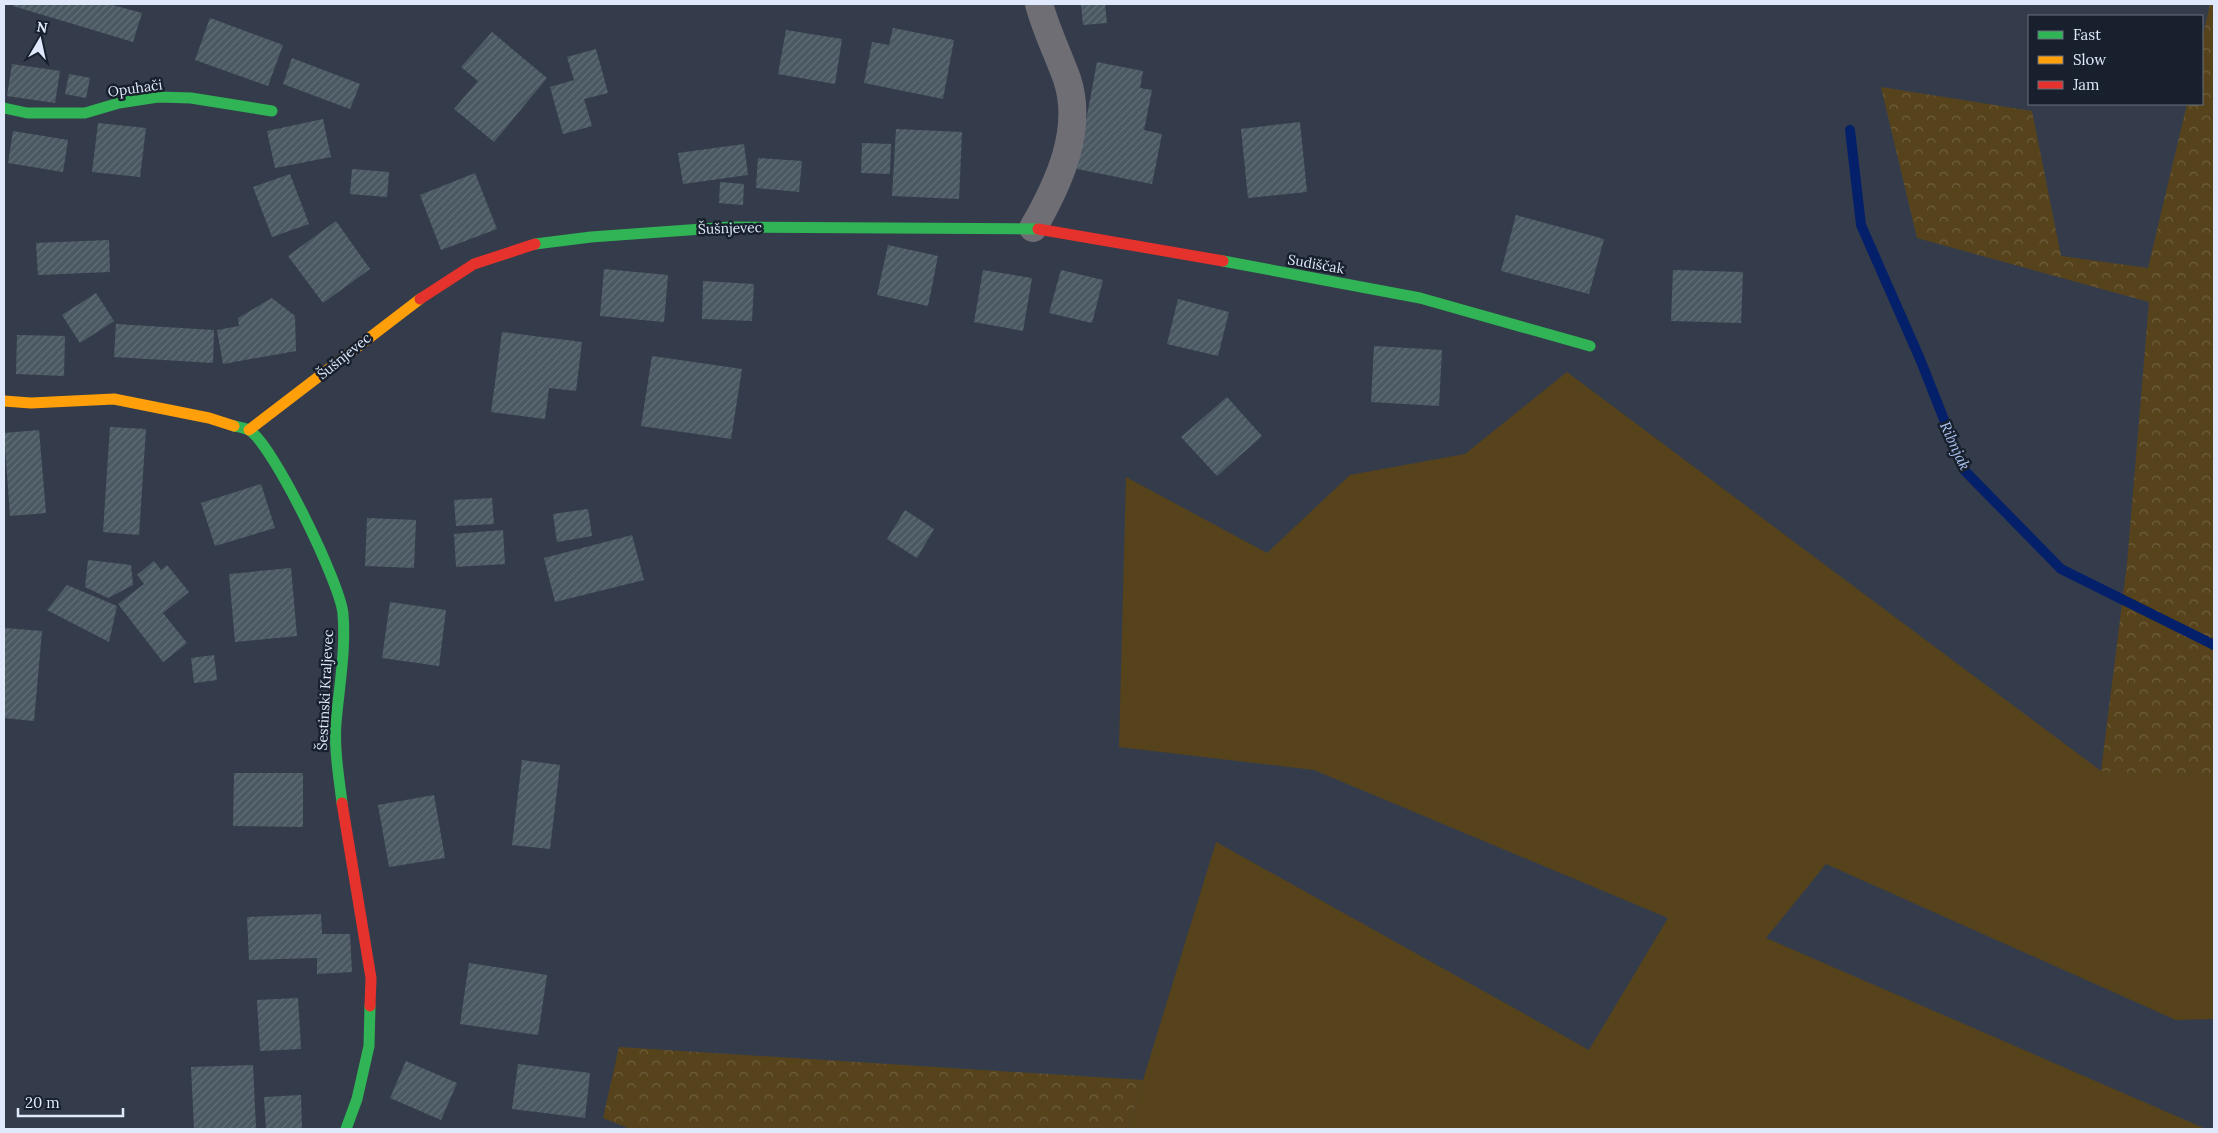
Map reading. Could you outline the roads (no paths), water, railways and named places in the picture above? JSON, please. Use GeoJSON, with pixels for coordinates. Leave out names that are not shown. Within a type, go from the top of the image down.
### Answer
{"type":"FeatureCollection","features":[{"type":"Feature","properties":{"kind":"street"},"geometry":{"type":"LineString","coordinates":[[1033,228],[1060,175],[1068,144],[1072,114],[1068,81],[1044,25],[1039,4]]}},
{"type":"Feature","properties":{"kind":"street","name":"Opuhači"},"geometry":{"type":"LineString","coordinates":[[4,108],[27,113],[85,113],[119,103],[158,97],[201,99],[272,111]]}},
{"type":"Feature","properties":{"kind":"street","name":"Šušnjevec"},"geometry":{"type":"LineString","coordinates":[[249,430],[376,330],[438,286],[474,264],[543,242],[730,227],[1033,228]]}},
{"type":"Feature","properties":{"kind":"street","name":"Sudiščak"},"geometry":{"type":"LineString","coordinates":[[1033,228],[1081,235],[1420,298],[1590,346]]}},
{"type":"Feature","properties":{"kind":"street"},"geometry":{"type":"LineString","coordinates":[[4,401],[31,403],[114,399],[176,410],[249,430]]}},
{"type":"Feature","properties":{"kind":"street","name":"Šestinski Kraljevec"},"geometry":{"type":"LineString","coordinates":[[249,430],[270,453],[284,477],[333,580],[343,611],[345,644],[336,725],[336,756],[342,804],[371,978],[369,1046],[357,1099],[346,1129]]}},
{"type":"Feature","properties":{"kind":"waterway","name":"Ribnjak"},"geometry":{"type":"LineString","coordinates":[[1850,130],[1861,225],[1920,359],[1964,470],[2061,569],[2214,645]]}}]}
